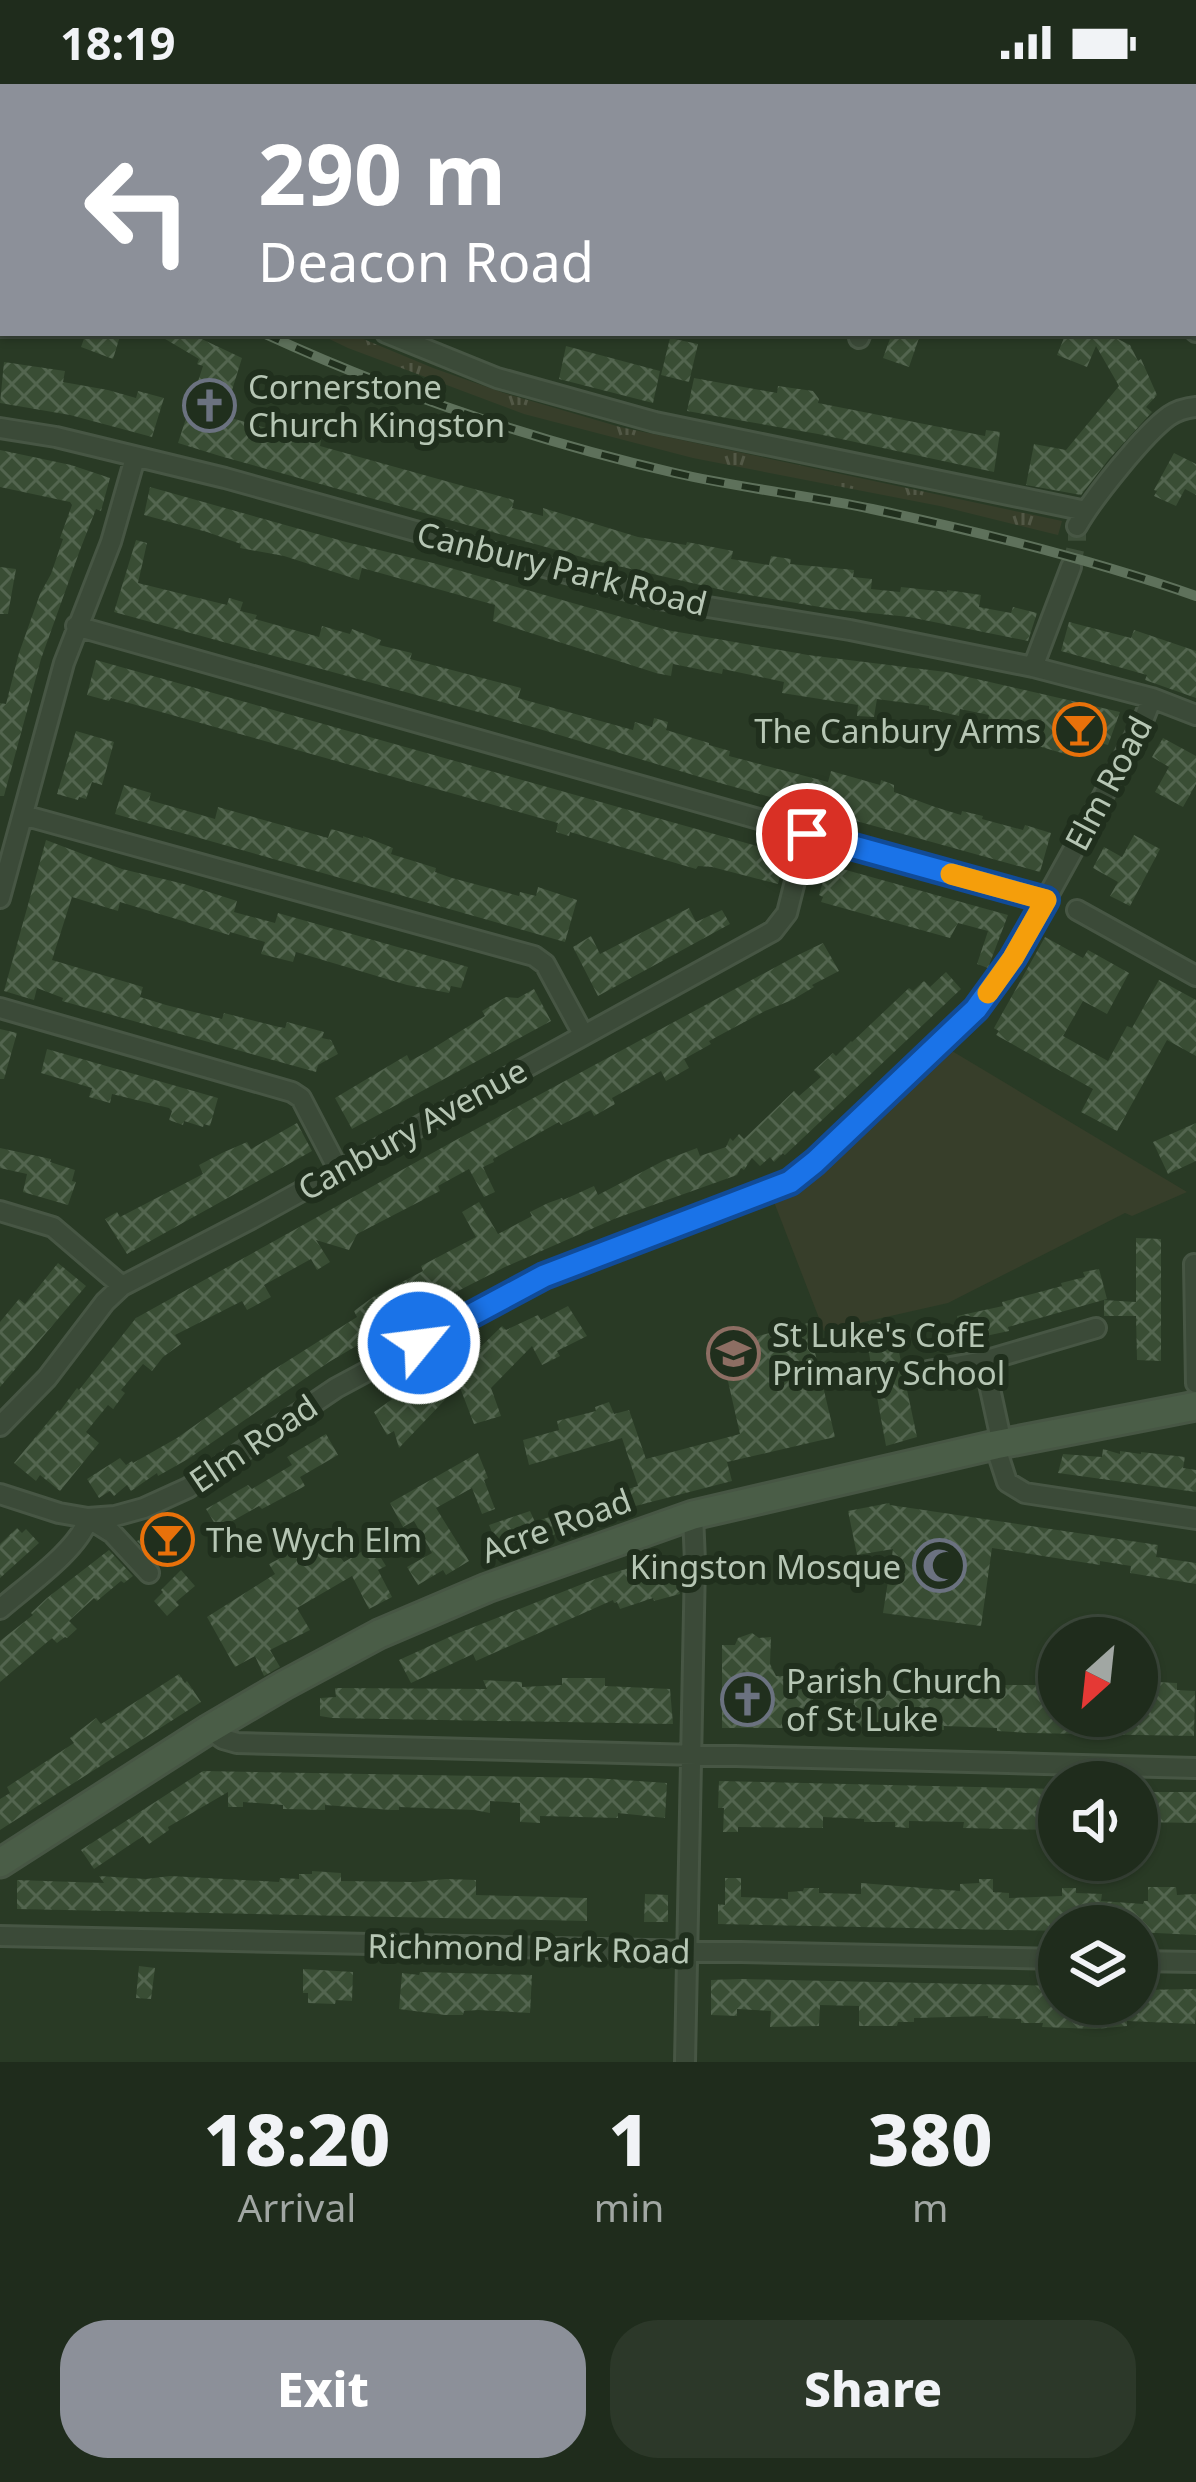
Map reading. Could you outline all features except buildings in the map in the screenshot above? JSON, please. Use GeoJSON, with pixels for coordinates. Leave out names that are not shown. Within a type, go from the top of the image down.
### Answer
{"type":"FeatureCollection","features":[{"type":"Feature","properties":{"kind":"street"},"geometry":{"type":"LineString","coordinates":[[393,336],[497,378],[572,400],[1082,519],[1163,420],[1196,407]]}},
{"type":"Feature","properties":{"kind":"street","name":"Canbury Park Road"},"geometry":{"type":"LineString","coordinates":[[0,428],[225,478],[659,599],[850,630],[1033,667],[1152,698],[1196,715]]}},
{"type":"Feature","properties":{"kind":"street"},"geometry":{"type":"LineString","coordinates":[[0,898],[76,626],[111,542],[135,458]]}},
{"type":"Feature","properties":{"kind":"street"},"geometry":{"type":"LineString","coordinates":[[1033,667],[1067,576]]}},
{"type":"Feature","properties":{"kind":"street"},"geometry":{"type":"LineString","coordinates":[[76,626],[1046,900]]}},
{"type":"Feature","properties":{"kind":"street","name":"Elm Road"},"geometry":{"type":"LineString","coordinates":[[0,1494],[88,1518],[144,1508],[188,1488],[310,1404],[544,1276],[790,1182],[976,1009],[1046,900],[1152,698]]}},
{"type":"Feature","properties":{"kind":"street"},"geometry":{"type":"LineString","coordinates":[[23,815],[533,956],[545,964],[583,1034]]}},
{"type":"Feature","properties":{"kind":"street","name":"Canbury Avenue"},"geometry":{"type":"LineString","coordinates":[[0,1426],[47,1378],[122,1286],[772,931],[787,914],[807,834]]}},
{"type":"Feature","properties":{"kind":"street"},"geometry":{"type":"LineString","coordinates":[[1077,910],[1196,976]]}},
{"type":"Feature","properties":{"kind":"street"},"geometry":{"type":"LineString","coordinates":[[0,1008],[292,1092],[301,1099],[338,1169]]}},
{"type":"Feature","properties":{"kind":"street"},"geometry":{"type":"LineString","coordinates":[[0,1211],[53,1227],[122,1286]]}},
{"type":"Feature","properties":{"kind":"street"},"geometry":{"type":"LineString","coordinates":[[1193,1264],[1196,1384]]}},
{"type":"Feature","properties":{"kind":"street"},"geometry":{"type":"LineString","coordinates":[[928,1371],[984,1361],[1096,1328]]}},
{"type":"Feature","properties":{"kind":"street"},"geometry":{"type":"LineString","coordinates":[[984,1361],[1007,1482],[1024,1492],[1196,1519]]}},
{"type":"Feature","properties":{"kind":"street","name":"Acre Road"},"geometry":{"type":"LineString","coordinates":[[0,1863],[284,1685],[398,1626],[487,1588],[693,1515],[999,1444],[1196,1406]]}},
{"type":"Feature","properties":{"kind":"street"},"geometry":{"type":"LineString","coordinates":[[685,2062],[693,1515]]}},
{"type":"Feature","properties":{"kind":"street"},"geometry":{"type":"LineString","coordinates":[[0,1609],[71,1545],[86,1529],[88,1518],[112,1532],[149,1573]]}},
{"type":"Feature","properties":{"kind":"street"},"geometry":{"type":"LineString","coordinates":[[209,1729],[237,1743],[1196,1768]]}},
{"type":"Feature","properties":{"kind":"street","name":"Richmond Park Road"},"geometry":{"type":"LineString","coordinates":[[0,1936],[1038,1959]]}},
{"type":"Feature","properties":{"kind":"street"},"geometry":{"type":"LineString","coordinates":[[1158,1961],[1196,1962]]}},
{"type":"Feature","properties":{"kind":"green space"},"geometry":{"type":"Polygon","coordinates":[[[323,336],[356,336],[504,393],[620,427],[1062,521],[1058,535],[940,506],[693,458],[524,414],[323,336]]]}},
{"type":"Feature","properties":{"kind":"green space"},"geometry":{"type":"Polygon","coordinates":[[[952,1051],[1187,1192],[1132,1216],[1125,1213],[948,1303],[824,1331],[774,1202],[802,1188],[952,1051]]]}},
{"type":"Feature","properties":{"kind":"tunnel"},"geometry":{"type":"LineString","coordinates":[[1071,567],[1077,526]]}},
{"type":"Feature","properties":{"kind":"railway"},"geometry":{"type":"LineString","coordinates":[[270,336],[465,414],[569,446],[699,478],[954,527],[1076,558],[1196,596]]}},
{"type":"Feature","properties":{"kind":"slow traffic"},"geometry":{"type":"LineString","coordinates":[[951,874],[1046,900],[988,993]]}},
{"type":"Feature","properties":{"kind":"place","name":"Cornerstone Church Kingston"},"geometry":{"type":"Point","coordinates":[209,405]}},
{"type":"Feature","properties":{"kind":"place","name":"The Canbury Arms"},"geometry":{"type":"Point","coordinates":[1080,730]}},
{"type":"Feature","properties":{"kind":"place","name":"St Luke's CofE Primary School"},"geometry":{"type":"Point","coordinates":[733,1353]}},
{"type":"Feature","properties":{"kind":"place","name":"The Wych Elm"},"geometry":{"type":"Point","coordinates":[167,1539]}},
{"type":"Feature","properties":{"kind":"place","name":"Kingston Mosque"},"geometry":{"type":"Point","coordinates":[940,1566]}},
{"type":"Feature","properties":{"kind":"place","name":"Parish Church of St Luke"},"geometry":{"type":"Point","coordinates":[747,1699]}},
{"type":"Feature","properties":{"kind":"route"},"geometry":{"type":"LineString","coordinates":[[419,1343],[544,1276],[790,1182],[976,1009],[1046,900],[807,834]]}}]}
